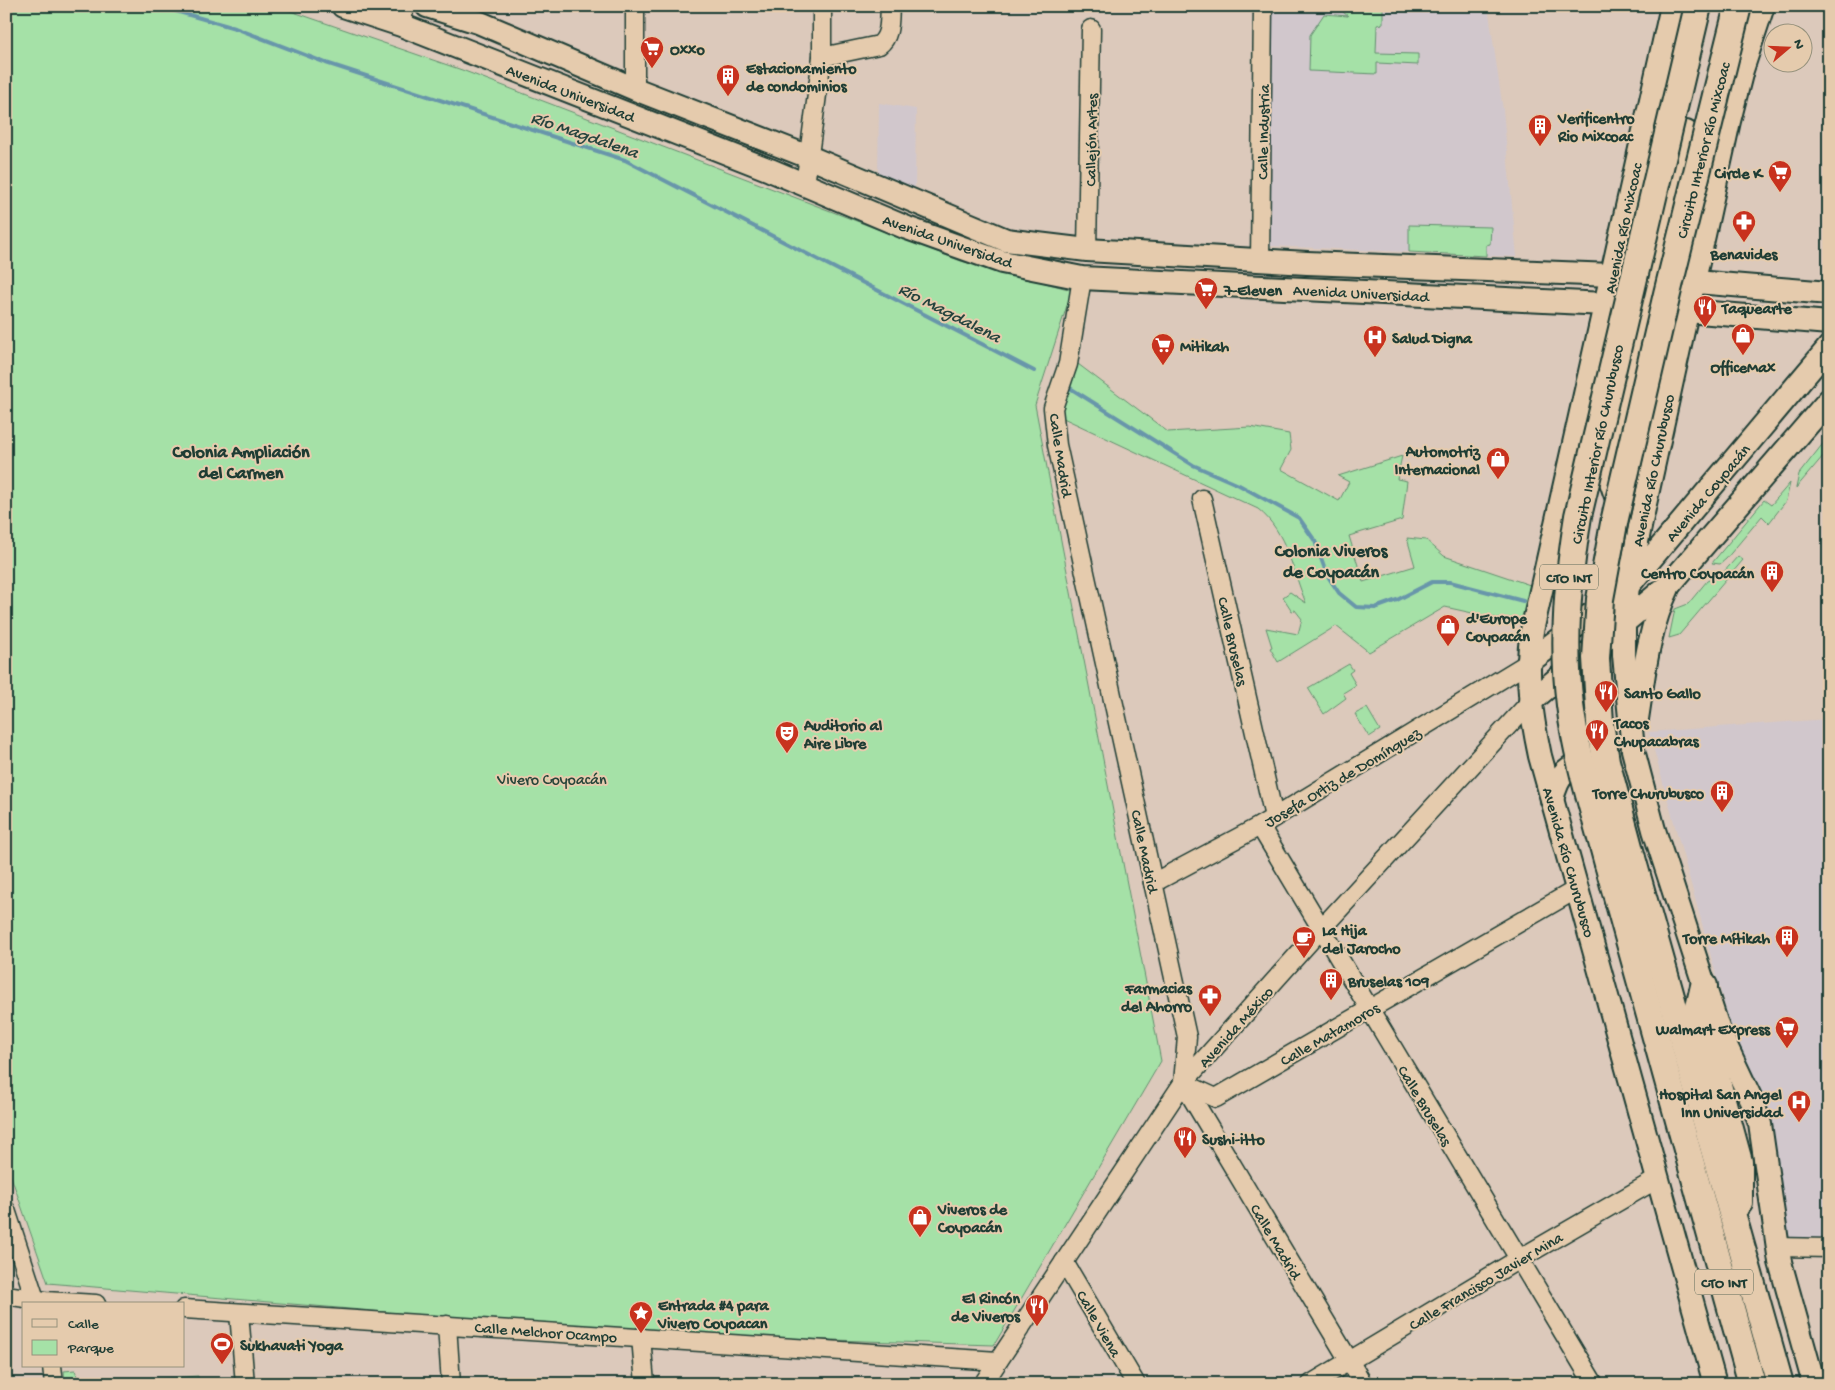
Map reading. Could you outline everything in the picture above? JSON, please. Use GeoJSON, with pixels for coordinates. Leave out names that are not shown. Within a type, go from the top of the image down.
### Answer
{"type":"FeatureCollection","features":[{"type":"Feature","properties":{"kind":"highway","name":"CTO INT"},"geometry":{"type":"LineString","coordinates":[[1642,289],[1698,6]]}},
{"type":"Feature","properties":{"kind":"highway","name":"Circuito Interior Río Mixcoac"},"geometry":{"type":"LineString","coordinates":[[1642,289],[1738,6]]}},
{"type":"Feature","properties":{"kind":"highway","name":"Circuito Interior Río Churubusco"},"geometry":{"type":"LineString","coordinates":[[1642,289],[1615,518],[1596,628],[1597,692],[1600,723],[1620,861],[1752,1384]]}},
{"type":"Feature","properties":{"kind":"highway","name":"Circuito Interior Río Churubusco"},"geometry":{"type":"LineString","coordinates":[[1642,289],[1578,516],[1567,605],[1566,661],[1570,706],[1579,757],[1620,861],[1739,1236],[1780,1384]]}},
{"type":"Feature","properties":{"kind":"highway"},"geometry":{"type":"LineString","coordinates":[[1704,986],[1698,1012],[1739,1162],[1739,1236]]}},
{"type":"Feature","properties":{"kind":"main road","name":"Avenida Universidad"},"geometry":{"type":"LineString","coordinates":[[343,6],[403,16],[907,228],[1002,262],[1082,278],[1606,304],[1642,289],[1694,280],[1829,293]]}},
{"type":"Feature","properties":{"kind":"main road","name":"Avenida Universidad"},"geometry":{"type":"LineString","coordinates":[[427,6],[478,22],[635,89],[809,157],[1006,240],[1087,250],[1260,259],[1642,289],[1688,310],[1829,323]]}},
{"type":"Feature","properties":{"kind":"main road","name":"Avenida Río Mixcoac"},"geometry":{"type":"LineString","coordinates":[[1606,304],[1642,289],[1651,95],[1672,6]]}},
{"type":"Feature","properties":{"kind":"main road"},"geometry":{"type":"LineString","coordinates":[[1694,280],[1729,121],[1742,70],[1763,6]]}},
{"type":"Feature","properties":{"kind":"main road"},"geometry":{"type":"LineString","coordinates":[[1651,95],[1657,111],[1666,122],[1686,132],[1711,131],[1729,121]]}},
{"type":"Feature","properties":{"kind":"main road"},"geometry":{"type":"LineString","coordinates":[[1641,522],[1627,516],[1620,506],[1612,488],[1611,468],[1642,289],[1686,132]]}},
{"type":"Feature","properties":{"kind":"main road"},"geometry":{"type":"LineString","coordinates":[[770,170],[776,145]]}},
{"type":"Feature","properties":{"kind":"main road","name":"Avenida Río Churubusco"},"geometry":{"type":"LineString","coordinates":[[1694,280],[1628,586],[1624,624],[1624,664],[1634,755],[1654,830],[1704,986],[1728,1053],[1752,1101],[1760,1124],[1777,1247],[1814,1384]]}},
{"type":"Feature","properties":{"kind":"main road","name":"Avenida Río Churubusco"},"geometry":{"type":"LineString","coordinates":[[1606,304],[1534,621],[1528,663],[1530,702],[1540,756],[1715,1384]]}},
{"type":"Feature","properties":{"kind":"main road","name":"Avenida Coyoacán"},"geometry":{"type":"LineString","coordinates":[[1528,663],[1628,586],[1829,347]]}},
{"type":"Feature","properties":{"kind":"main road","name":"Avenida Coyoacán"},"geometry":{"type":"LineString","coordinates":[[1530,702],[1671,583],[1829,400]]}},
{"type":"Feature","properties":{"kind":"main road"},"geometry":{"type":"LineString","coordinates":[[1552,800],[1555,788],[1562,775],[1579,761],[1616,754],[1634,755],[1650,634],[1659,608],[1671,583]]}},
{"type":"Feature","properties":{"kind":"street"},"geometry":{"type":"LineString","coordinates":[[634,6],[635,89]]}},
{"type":"Feature","properties":{"kind":"street"},"geometry":{"type":"LineString","coordinates":[[805,185],[822,57],[822,6]]}},
{"type":"Feature","properties":{"kind":"street"},"geometry":{"type":"LineString","coordinates":[[822,57],[879,45],[885,41],[888,32],[890,6]]}},
{"type":"Feature","properties":{"kind":"street","name":"Calle Industria"},"geometry":{"type":"LineString","coordinates":[[1260,259],[1263,6]]}},
{"type":"Feature","properties":{"kind":"street","name":"Callejón Artes"},"geometry":{"type":"LineString","coordinates":[[1087,250],[1091,29]]}},
{"type":"Feature","properties":{"kind":"street","name":"Calle Madrid"},"geometry":{"type":"LineString","coordinates":[[1082,278],[1068,364],[1055,401],[1053,414],[1057,445],[1187,1037],[1183,1083],[1363,1384]]}},
{"type":"Feature","properties":{"kind":"street","name":"Calle Bruselas"},"geometry":{"type":"LineString","coordinates":[[1202,499],[1265,782],[1267,822],[1320,930],[1594,1384]]}},
{"type":"Feature","properties":{"kind":"street","name":"Josefa Ortiz de Domínguez"},"geometry":{"type":"LineString","coordinates":[[1153,883],[1267,822],[1528,663]]}},
{"type":"Feature","properties":{"kind":"street","name":"Avenida México"},"geometry":{"type":"LineString","coordinates":[[983,1384],[1183,1083],[1320,930],[1530,702]]}},
{"type":"Feature","properties":{"kind":"street","name":"Calle Matamoros"},"geometry":{"type":"LineString","coordinates":[[1183,1083],[1216,1098],[1577,889]]}},
{"type":"Feature","properties":{"kind":"street","name":"Calle Francisco Javier Mina"},"geometry":{"type":"LineString","coordinates":[[1311,1384],[1518,1259],[1659,1178]]}},
{"type":"Feature","properties":{"kind":"street"},"geometry":{"type":"LineString","coordinates":[[6,1210],[42,1301]]}},
{"type":"Feature","properties":{"kind":"street"},"geometry":{"type":"LineString","coordinates":[[1777,1247],[1829,1248]]}},
{"type":"Feature","properties":{"kind":"street","name":"Calle Viena"},"geometry":{"type":"LineString","coordinates":[[1064,1262],[1136,1384]]}},
{"type":"Feature","properties":{"kind":"street"},"geometry":{"type":"LineString","coordinates":[[6,1295],[60,1302]]}},
{"type":"Feature","properties":{"kind":"street","name":"Calle Melchor Ocampo"},"geometry":{"type":"LineString","coordinates":[[185,1309],[447,1324],[998,1361]]}},
{"type":"Feature","properties":{"kind":"street"},"geometry":{"type":"LineString","coordinates":[[239,1313],[245,1384]]}},
{"type":"Feature","properties":{"kind":"street"},"geometry":{"type":"LineString","coordinates":[[447,1324],[451,1384]]}},
{"type":"Feature","properties":{"kind":"street"},"geometry":{"type":"LineString","coordinates":[[641,1338],[646,1384]]}},
{"type":"Feature","properties":{"kind":"street"},"geometry":{"type":"LineString","coordinates":[[52,1368],[54,1384]]}},
{"type":"Feature","properties":{"kind":"shaded area"},"geometry":{"type":"Polygon","coordinates":[[[1272,6],[1488,6],[1503,110],[1517,257],[1270,246],[1272,6]]]}},
{"type":"Feature","properties":{"kind":"shaded area"},"geometry":{"type":"Polygon","coordinates":[[[879,103],[916,109],[915,188],[878,175],[879,103]]]}},
{"type":"Feature","properties":{"kind":"shaded area"},"geometry":{"type":"Polygon","coordinates":[[[1829,719],[1829,1243],[1793,1240],[1787,1233],[1768,1111],[1735,1040],[1728,1018],[1649,732],[1829,719]]]}},
{"type":"Feature","properties":{"kind":"green space","name":"Vivero Coyoacán"},"geometry":{"type":"Polygon","coordinates":[[[6,6],[276,6],[462,70],[961,261],[1072,290],[1035,405],[1161,1061],[994,1345],[640,1334],[48,1283],[6,1162],[6,6]]]}},
{"type":"Feature","properties":{"kind":"green space"},"geometry":{"type":"Polygon","coordinates":[[[1354,6],[1383,6],[1383,24],[1377,25],[1376,53],[1418,54],[1418,65],[1377,63],[1377,74],[1309,71],[1310,35],[1324,14],[1348,16],[1343,12],[1354,6]]]}},
{"type":"Feature","properties":{"kind":"green space"},"geometry":{"type":"Polygon","coordinates":[[[1409,225],[1491,227],[1490,244],[1486,245],[1486,256],[1409,252],[1409,225]]]}},
{"type":"Feature","properties":{"kind":"green space"},"geometry":{"type":"Polygon","coordinates":[[[1078,364],[1168,432],[1250,427],[1289,434],[1291,450],[1281,469],[1339,501],[1349,482],[1338,476],[1402,456],[1397,479],[1407,481],[1402,520],[1349,536],[1363,582],[1415,566],[1407,538],[1426,540],[1444,556],[1530,585],[1522,624],[1445,607],[1369,652],[1336,626],[1278,662],[1270,648],[1272,647],[1266,628],[1298,634],[1302,619],[1295,610],[1292,611],[1283,597],[1290,592],[1306,603],[1288,552],[1276,529],[1258,509],[1059,416],[1078,364]]]}},
{"type":"Feature","properties":{"kind":"green space"},"geometry":{"type":"Polygon","coordinates":[[[1829,436],[1829,449],[1796,488],[1799,474],[1829,436]]]}},
{"type":"Feature","properties":{"kind":"green space"},"geometry":{"type":"Polygon","coordinates":[[[1790,483],[1786,501],[1769,523],[1762,516],[1726,559],[1720,564],[1712,563],[1764,500],[1771,505],[1790,483]]]}},
{"type":"Feature","properties":{"kind":"green space"},"geometry":{"type":"Polygon","coordinates":[[[1738,556],[1743,560],[1679,635],[1669,638],[1675,609],[1688,604],[1707,581],[1722,574],[1738,556]]]}},
{"type":"Feature","properties":{"kind":"green space"},"geometry":{"type":"Polygon","coordinates":[[[1349,664],[1353,670],[1349,673],[1356,685],[1343,693],[1346,698],[1324,714],[1308,688],[1349,664]]]}},
{"type":"Feature","properties":{"kind":"green space"},"geometry":{"type":"Polygon","coordinates":[[[1367,708],[1380,730],[1369,737],[1355,714],[1367,708]]]}},
{"type":"Feature","properties":{"kind":"green space"},"geometry":{"type":"Polygon","coordinates":[[[75,1370],[80,1384],[65,1384],[64,1371],[75,1370]]]}},
{"type":"Feature","properties":{"kind":"green space"},"geometry":{"type":"Polygon","coordinates":[[[198,1376],[198,1384],[157,1384],[157,1379],[198,1376]]]}},
{"type":"Feature","properties":{"kind":"waterway","name":"Río Magdalena"},"geometry":{"type":"LineString","coordinates":[[158,6],[235,28],[326,63],[625,160],[1034,371]]}},
{"type":"Feature","properties":{"kind":"waterway","name":"Río Magdalena"},"geometry":{"type":"LineString","coordinates":[[1070,388],[1193,465],[1239,485],[1299,518],[1315,541],[1327,575],[1339,593],[1356,607],[1375,608],[1397,600],[1432,582],[1450,582],[1523,601]]}},
{"type":"Feature","properties":{"kind":"place","name":"Oxxo"},"geometry":{"type":"Point","coordinates":[652,69]}},
{"type":"Feature","properties":{"kind":"place","name":"Estacionamiento de condominios"},"geometry":{"type":"Point","coordinates":[728,97]}},
{"type":"Feature","properties":{"kind":"place","name":"Verificentro Rio Mixcoac"},"geometry":{"type":"Point","coordinates":[1540,147]}},
{"type":"Feature","properties":{"kind":"place","name":"Circle K"},"geometry":{"type":"Point","coordinates":[1780,193]}},
{"type":"Feature","properties":{"kind":"place","name":"Benavides"},"geometry":{"type":"Point","coordinates":[1744,243]}},
{"type":"Feature","properties":{"kind":"place","name":"7-Eleven"},"geometry":{"type":"Point","coordinates":[1206,310]}},
{"type":"Feature","properties":{"kind":"place","name":"Taquearte"},"geometry":{"type":"Point","coordinates":[1705,328]}},
{"type":"Feature","properties":{"kind":"place","name":"OfficeMax"},"geometry":{"type":"Point","coordinates":[1743,356]}},
{"type":"Feature","properties":{"kind":"place","name":"Salud Digna"},"geometry":{"type":"Point","coordinates":[1375,358]}},
{"type":"Feature","properties":{"kind":"place","name":"Mitikah"},"geometry":{"type":"Point","coordinates":[1163,366]}},
{"type":"Feature","properties":{"kind":"place","name":"Automotriz Internacional"},"geometry":{"type":"Point","coordinates":[1498,480]}},
{"type":"Feature","properties":{"kind":"place","name":"Centro Coyoacán"},"geometry":{"type":"Point","coordinates":[1772,593]}},
{"type":"Feature","properties":{"kind":"place","name":"d'Europe Coyoacán"},"geometry":{"type":"Point","coordinates":[1448,647]}},
{"type":"Feature","properties":{"kind":"place","name":"Santo Gallo"},"geometry":{"type":"Point","coordinates":[1606,713]}},
{"type":"Feature","properties":{"kind":"place","name":"Tacos Chupacabras"},"geometry":{"type":"Point","coordinates":[1597,752]}},
{"type":"Feature","properties":{"kind":"place","name":"Auditorio al Aire Libre"},"geometry":{"type":"Point","coordinates":[787,754]}},
{"type":"Feature","properties":{"kind":"place","name":"Torre Churubusco"},"geometry":{"type":"Point","coordinates":[1722,813]}},
{"type":"Feature","properties":{"kind":"place","name":"Torre Mítikah"},"geometry":{"type":"Point","coordinates":[1787,958]}},
{"type":"Feature","properties":{"kind":"place","name":"La Hija del Jarocho"},"geometry":{"type":"Point","coordinates":[1304,959]}},
{"type":"Feature","properties":{"kind":"place","name":"Bruselas 109"},"geometry":{"type":"Point","coordinates":[1331,1001]}},
{"type":"Feature","properties":{"kind":"place","name":"Farmacias del Ahorro"},"geometry":{"type":"Point","coordinates":[1210,1017]}},
{"type":"Feature","properties":{"kind":"place","name":"Walmart Express"},"geometry":{"type":"Point","coordinates":[1787,1049]}},
{"type":"Feature","properties":{"kind":"place","name":"Hospital San Angel Inn Universidad"},"geometry":{"type":"Point","coordinates":[1799,1123]}},
{"type":"Feature","properties":{"kind":"place","name":"Sushi-itto"},"geometry":{"type":"Point","coordinates":[1185,1159]}},
{"type":"Feature","properties":{"kind":"place","name":"Viveros de Coyoacán"},"geometry":{"type":"Point","coordinates":[920,1238]}},
{"type":"Feature","properties":{"kind":"place","name":"El Rincón de Viveros"},"geometry":{"type":"Point","coordinates":[1037,1327]}},
{"type":"Feature","properties":{"kind":"place","name":"Entrada #4 para Vivero Coyoacan"},"geometry":{"type":"Point","coordinates":[641,1334]}},
{"type":"Feature","properties":{"kind":"place","name":"Sukhavati Yoga"},"geometry":{"type":"Point","coordinates":[222,1365]}},
{"type":"Feature","properties":{"kind":"district","name":"Colonia Ampliación del Carmen"},"geometry":{"type":"Point","coordinates":[241,461]}},
{"type":"Feature","properties":{"kind":"district","name":"Colonia Viveros de Coyoacán"},"geometry":{"type":"Point","coordinates":[1331,560]}}]}
